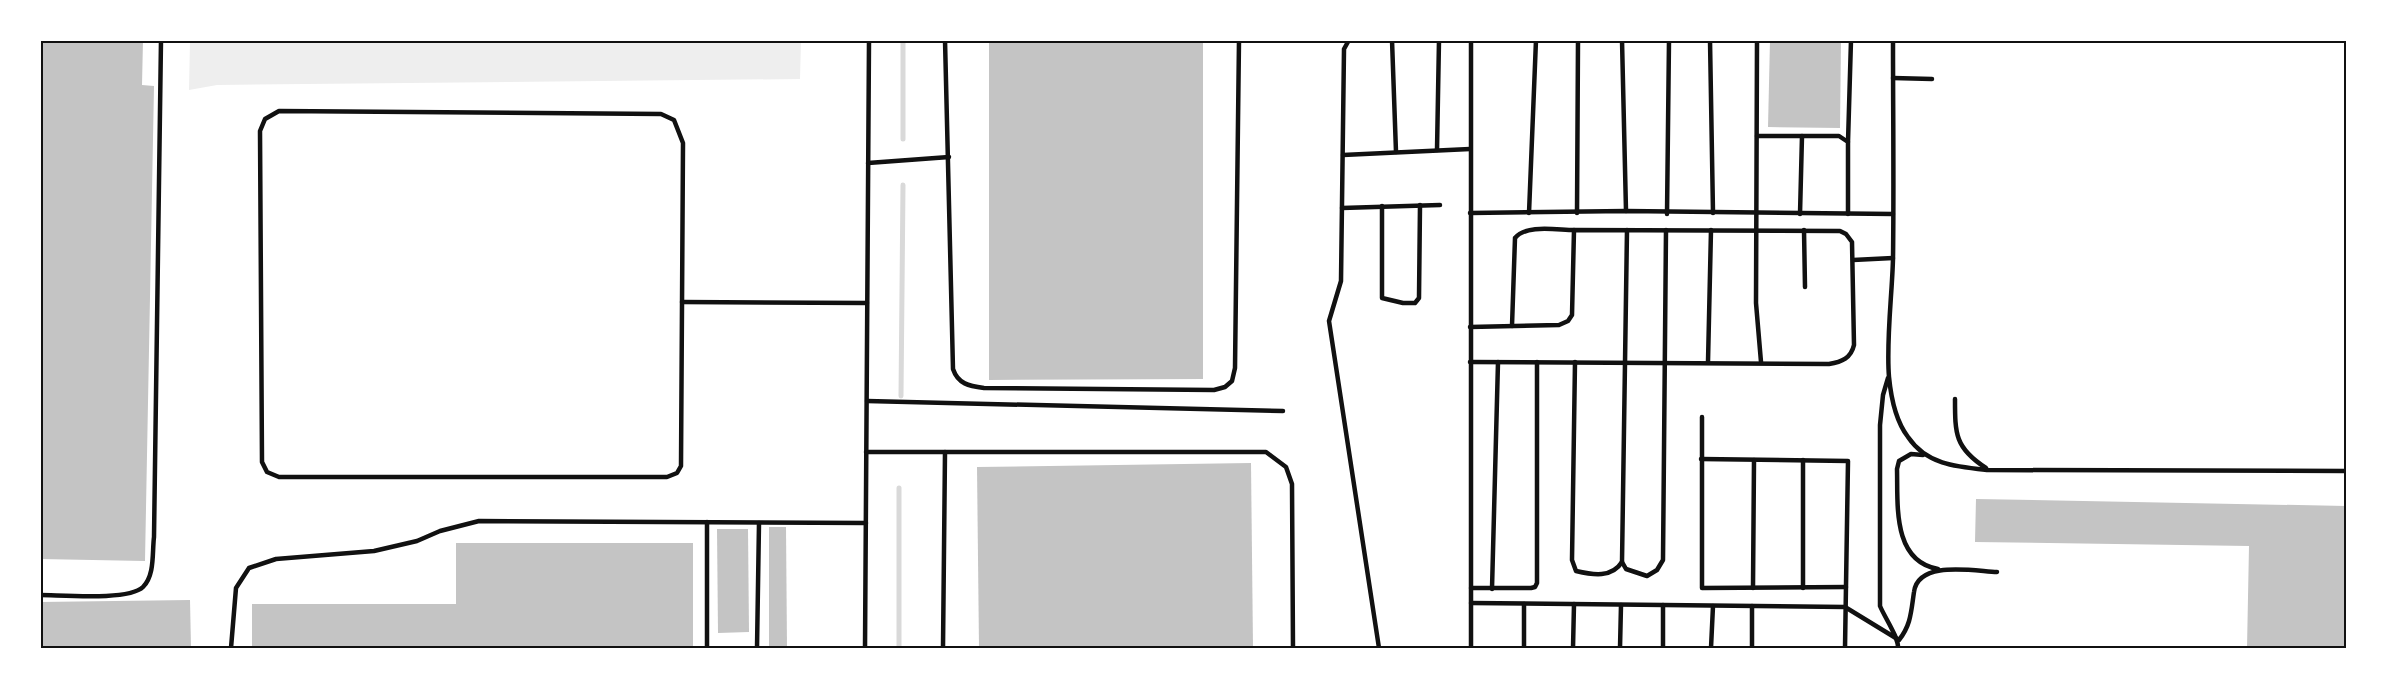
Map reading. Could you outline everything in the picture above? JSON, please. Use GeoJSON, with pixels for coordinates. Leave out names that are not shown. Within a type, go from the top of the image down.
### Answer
{"type":"FeatureCollection","features":[{"type":"Feature","properties":{"kind":"lane"},"geometry":{"type":"LineString","coordinates":[[40,595],[114,596],[132,593],[142,587],[151,572],[154,537],[161,40]]}},
{"type":"Feature","properties":{"kind":"lane"},"geometry":{"type":"LineString","coordinates":[[865,648],[869,40]]}},
{"type":"Feature","properties":{"kind":"lane"},"geometry":{"type":"LineString","coordinates":[[945,40],[950,158],[953,369],[956,378],[966,385],[984,388],[1215,390],[1225,387],[1232,381],[1235,368],[1239,40]]}},
{"type":"Feature","properties":{"kind":"lane"},"geometry":{"type":"LineString","coordinates":[[1349,40],[1344,49],[1341,282],[1329,321],[1379,648]]}},
{"type":"Feature","properties":{"kind":"lane"},"geometry":{"type":"LineString","coordinates":[[1392,40],[1396,152]]}},
{"type":"Feature","properties":{"kind":"lane"},"geometry":{"type":"LineString","coordinates":[[1437,150],[1439,40]]}},
{"type":"Feature","properties":{"kind":"lane"},"geometry":{"type":"LineString","coordinates":[[1471,40],[1471,648]]}},
{"type":"Feature","properties":{"kind":"lane"},"geometry":{"type":"LineString","coordinates":[[1529,213],[1536,40]]}},
{"type":"Feature","properties":{"kind":"lane"},"geometry":{"type":"LineString","coordinates":[[1576,213],[1578,40]]}},
{"type":"Feature","properties":{"kind":"lane"},"geometry":{"type":"LineString","coordinates":[[1622,40],[1626,212]]}},
{"type":"Feature","properties":{"kind":"lane"},"geometry":{"type":"LineString","coordinates":[[1666,214],[1669,40]]}},
{"type":"Feature","properties":{"kind":"lane"},"geometry":{"type":"LineString","coordinates":[[1710,40],[1713,213]]}},
{"type":"Feature","properties":{"kind":"lane"},"geometry":{"type":"LineString","coordinates":[[1757,40],[1756,303],[1761,362]]}},
{"type":"Feature","properties":{"kind":"lane"},"geometry":{"type":"LineString","coordinates":[[1848,214],[1851,40]]}},
{"type":"Feature","properties":{"kind":"lane"},"geometry":{"type":"LineString","coordinates":[[1893,40],[1893,258],[1889,375],[1897,417],[1907,436],[1919,450],[1935,461],[1956,467],[1988,470],[2346,471]]}},
{"type":"Feature","properties":{"kind":"lane"},"geometry":{"type":"LineString","coordinates":[[1893,78],[1932,79]]}},
{"type":"Feature","properties":{"kind":"lane"},"geometry":{"type":"LineString","coordinates":[[279,111],[661,114],[674,120],[683,143],[682,302],[681,466],[677,473],[667,477],[279,477],[267,472],[262,462],[260,131],[265,118],[279,111]]}},
{"type":"Feature","properties":{"kind":"lane"},"geometry":{"type":"LineString","coordinates":[[1757,136],[1839,136],[1848,142]]}},
{"type":"Feature","properties":{"kind":"lane"},"geometry":{"type":"LineString","coordinates":[[1800,214],[1802,136]]}},
{"type":"Feature","properties":{"kind":"lane"},"geometry":{"type":"LineString","coordinates":[[1343,155],[1470,149]]}},
{"type":"Feature","properties":{"kind":"lane"},"geometry":{"type":"LineString","coordinates":[[868,163],[950,158]]}},
{"type":"Feature","properties":{"kind":"lane"},"geometry":{"type":"LineString","coordinates":[[1342,208],[1440,204]]}},
{"type":"Feature","properties":{"kind":"lane"},"geometry":{"type":"LineString","coordinates":[[1382,206],[1382,298],[1415,303],[1419,298],[1420,205]]}},
{"type":"Feature","properties":{"kind":"lane"},"geometry":{"type":"LineString","coordinates":[[1470,213],[1893,214]]}},
{"type":"Feature","properties":{"kind":"lane"},"geometry":{"type":"LineString","coordinates":[[1470,362],[1829,364],[1842,361],[1851,354],[1854,345],[1852,242],[1846,234],[1840,231],[1527,230],[1520,232],[1515,238],[1512,326]]}},
{"type":"Feature","properties":{"kind":"lane"},"geometry":{"type":"LineString","coordinates":[[1470,327],[1559,325],[1568,321],[1572,315],[1574,230]]}},
{"type":"Feature","properties":{"kind":"lane"},"geometry":{"type":"LineString","coordinates":[[1627,230],[1622,562],[1626,569],[1647,576],[1658,570],[1663,560],[1666,230]]}},
{"type":"Feature","properties":{"kind":"lane"},"geometry":{"type":"LineString","coordinates":[[1708,362],[1711,230]]}},
{"type":"Feature","properties":{"kind":"lane"},"geometry":{"type":"LineString","coordinates":[[1804,230],[1805,287]]}},
{"type":"Feature","properties":{"kind":"lane"},"geometry":{"type":"LineString","coordinates":[[1853,260],[1893,258]]}},
{"type":"Feature","properties":{"kind":"lane"},"geometry":{"type":"LineString","coordinates":[[682,302],[867,303]]}},
{"type":"Feature","properties":{"kind":"lane"},"geometry":{"type":"LineString","coordinates":[[1492,589],[1498,362]]}},
{"type":"Feature","properties":{"kind":"lane"},"geometry":{"type":"LineString","coordinates":[[1471,588],[1531,588],[1537,583],[1537,362]]}},
{"type":"Feature","properties":{"kind":"lane"},"geometry":{"type":"LineString","coordinates":[[1575,362],[1572,560],[1576,571],[1585,573],[1611,574],[1622,562]]}},
{"type":"Feature","properties":{"kind":"lane"},"geometry":{"type":"LineString","coordinates":[[1889,375],[1883,395],[1880,425],[1880,606],[1887,625],[1899,640]]}},
{"type":"Feature","properties":{"kind":"lane"},"geometry":{"type":"LineString","coordinates":[[1955,399],[1957,439],[1964,451],[1988,470]]}},
{"type":"Feature","properties":{"kind":"lane"},"geometry":{"type":"LineString","coordinates":[[867,402],[1283,411]]}},
{"type":"Feature","properties":{"kind":"lane"},"geometry":{"type":"LineString","coordinates":[[1702,417],[1702,588],[1846,587]]}},
{"type":"Feature","properties":{"kind":"lane"},"geometry":{"type":"LineString","coordinates":[[866,452],[1266,452],[1286,467],[1292,484],[1293,648]]}},
{"type":"Feature","properties":{"kind":"lane"},"geometry":{"type":"LineString","coordinates":[[943,648],[945,453]]}},
{"type":"Feature","properties":{"kind":"lane"},"geometry":{"type":"LineString","coordinates":[[1929,457],[1911,454],[1899,461],[1897,469],[1900,530],[1904,544],[1913,556],[1928,566],[1942,570],[1997,572]]}},
{"type":"Feature","properties":{"kind":"lane"},"geometry":{"type":"LineString","coordinates":[[1701,459],[1848,461],[1845,648]]}},
{"type":"Feature","properties":{"kind":"lane"},"geometry":{"type":"LineString","coordinates":[[1753,588],[1755,460]]}},
{"type":"Feature","properties":{"kind":"lane"},"geometry":{"type":"LineString","coordinates":[[1803,460],[1803,588]]}},
{"type":"Feature","properties":{"kind":"lane"},"geometry":{"type":"LineString","coordinates":[[231,648],[237,588],[249,568],[276,559],[374,551],[417,541],[440,531],[479,521],[866,523]]}},
{"type":"Feature","properties":{"kind":"lane"},"geometry":{"type":"LineString","coordinates":[[706,648],[707,522]]}},
{"type":"Feature","properties":{"kind":"lane"},"geometry":{"type":"LineString","coordinates":[[757,648],[759,523]]}},
{"type":"Feature","properties":{"kind":"lane"},"geometry":{"type":"LineString","coordinates":[[1898,648],[1899,640],[1910,623],[1914,591],[1918,581],[1926,574],[1942,570]]}},
{"type":"Feature","properties":{"kind":"lane"},"geometry":{"type":"LineString","coordinates":[[1471,603],[1845,607],[1899,640]]}},
{"type":"Feature","properties":{"kind":"lane"},"geometry":{"type":"LineString","coordinates":[[1524,604],[1524,648]]}},
{"type":"Feature","properties":{"kind":"lane"},"geometry":{"type":"LineString","coordinates":[[1573,648],[1574,604]]}},
{"type":"Feature","properties":{"kind":"lane"},"geometry":{"type":"LineString","coordinates":[[1620,648],[1621,605]]}},
{"type":"Feature","properties":{"kind":"lane"},"geometry":{"type":"LineString","coordinates":[[1662,648],[1663,605]]}},
{"type":"Feature","properties":{"kind":"lane"},"geometry":{"type":"LineString","coordinates":[[1711,648],[1713,606]]}},
{"type":"Feature","properties":{"kind":"lane"},"geometry":{"type":"LineString","coordinates":[[1752,606],[1752,648]]}},
{"type":"Feature","properties":{"kind":"shaded area"},"geometry":{"type":"Polygon","coordinates":[[[190,41],[801,41],[800,79],[217,85],[189,90],[190,41]]]}},
{"type":"Feature","properties":{"kind":"building"},"geometry":{"type":"Polygon","coordinates":[[[40,40],[143,40],[142,85],[154,86],[145,561],[40,559],[40,40]]]}},
{"type":"Feature","properties":{"kind":"building"},"geometry":{"type":"Polygon","coordinates":[[[989,40],[1203,40],[1203,379],[989,380],[989,40]]]}},
{"type":"Feature","properties":{"kind":"building"},"geometry":{"type":"Polygon","coordinates":[[[1770,40],[1841,40],[1840,128],[1768,127],[1770,40]]]}},
{"type":"Feature","properties":{"kind":"building"},"geometry":{"type":"Polygon","coordinates":[[[1251,463],[1253,648],[979,648],[977,467],[1251,463]]]}},
{"type":"Feature","properties":{"kind":"building"},"geometry":{"type":"Polygon","coordinates":[[[1976,499],[2346,506],[2346,648],[2247,648],[2249,546],[1975,542],[1976,499]]]}},
{"type":"Feature","properties":{"kind":"building"},"geometry":{"type":"Polygon","coordinates":[[[769,527],[786,527],[787,648],[769,648],[769,527]]]}},
{"type":"Feature","properties":{"kind":"building"},"geometry":{"type":"Polygon","coordinates":[[[717,529],[748,529],[749,632],[718,633],[717,529]]]}},
{"type":"Feature","properties":{"kind":"building"},"geometry":{"type":"Polygon","coordinates":[[[456,543],[693,543],[693,648],[252,648],[252,604],[456,604],[456,543]]]}},
{"type":"Feature","properties":{"kind":"building"},"geometry":{"type":"Polygon","coordinates":[[[190,600],[191,648],[40,648],[40,602],[190,600]]]}},
{"type":"Feature","properties":{"kind":"waterway"},"geometry":{"type":"LineString","coordinates":[[903,40],[903,139]]}},
{"type":"Feature","properties":{"kind":"waterway"},"geometry":{"type":"LineString","coordinates":[[901,396],[903,185]]}},
{"type":"Feature","properties":{"kind":"waterway"},"geometry":{"type":"LineString","coordinates":[[899,488],[899,648]]}}]}
